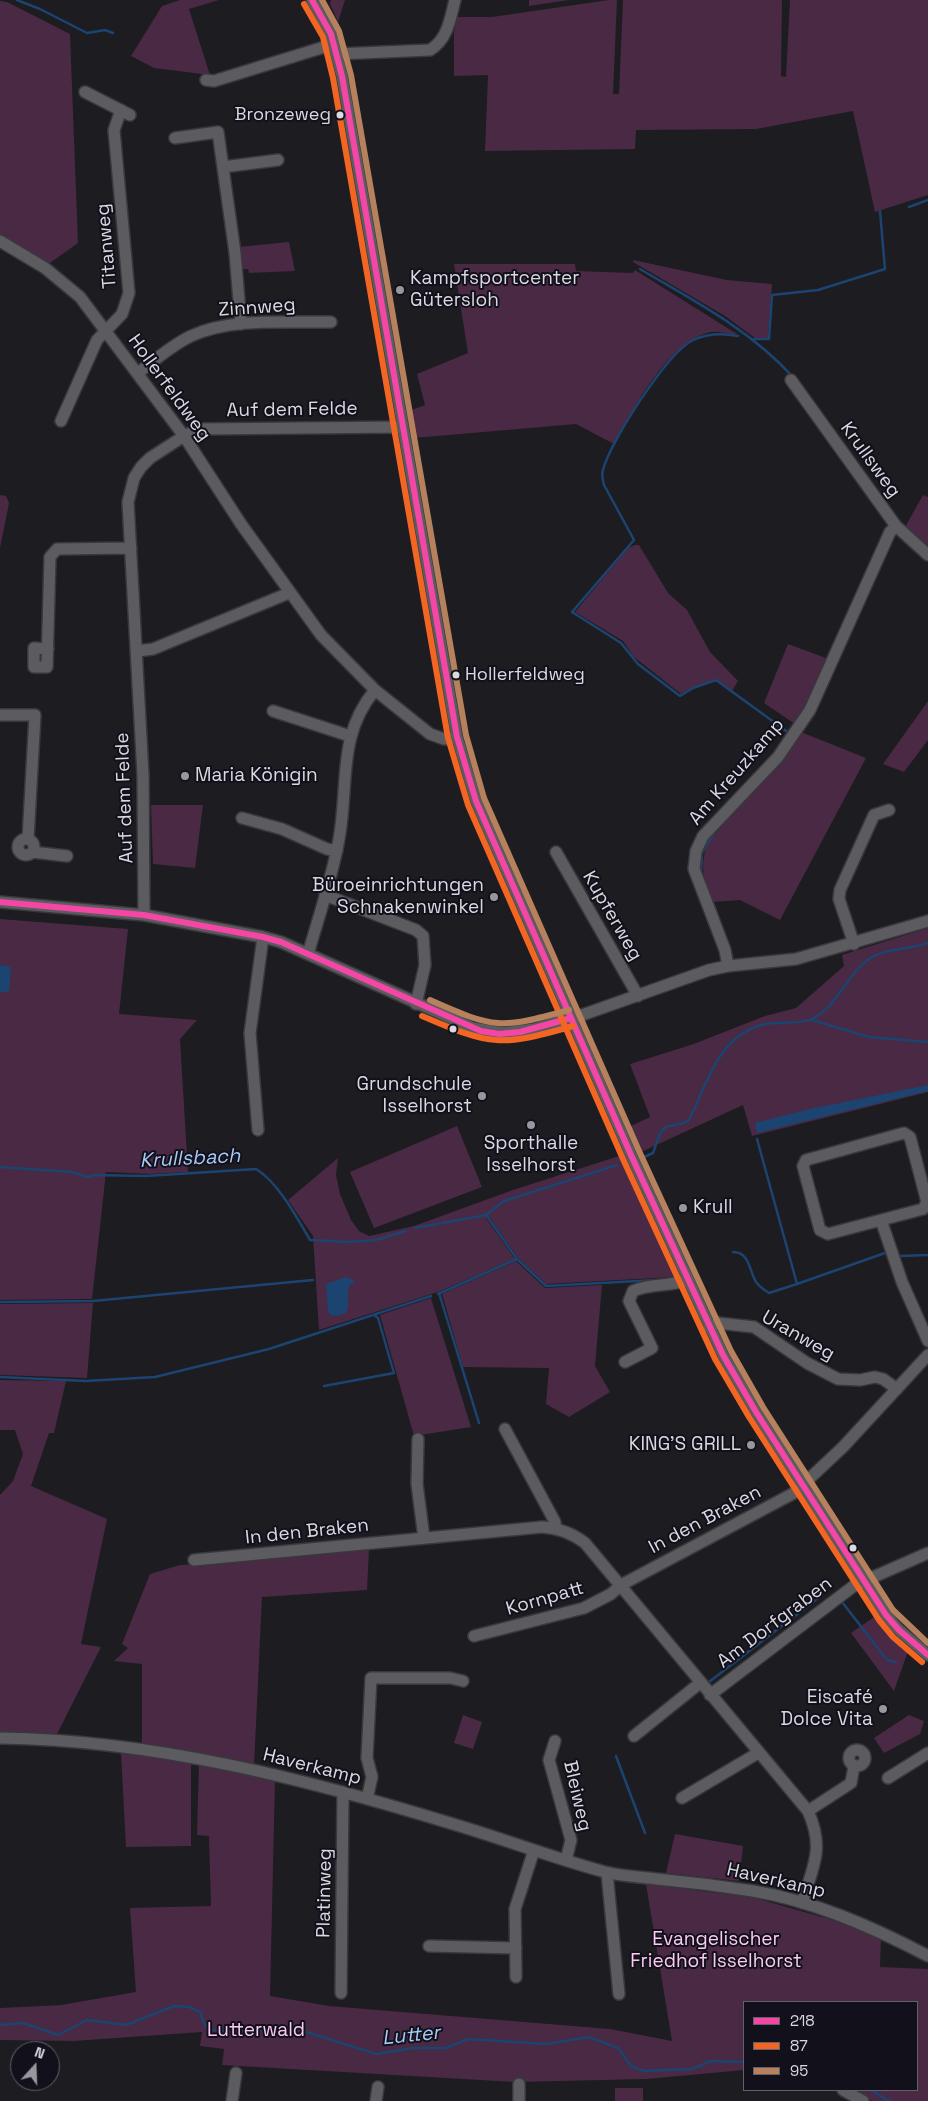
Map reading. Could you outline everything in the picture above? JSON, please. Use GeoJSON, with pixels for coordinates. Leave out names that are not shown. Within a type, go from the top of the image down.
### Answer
{"type":"FeatureCollection","features":[{"type":"Feature","properties":{"kind":"street"},"geometry":{"type":"LineString","coordinates":[[312,0],[325,21],[336,49],[457,737],[476,801],[687,1280],[735,1378],[890,1620],[928,1655]]}},
{"type":"Feature","properties":{"kind":"street"},"geometry":{"type":"LineString","coordinates":[[206,80],[214,80],[336,49],[430,50],[439,45],[444,37],[455,0]]}},
{"type":"Feature","properties":{"kind":"street","name":"Titanweg"},"geometry":{"type":"LineString","coordinates":[[61,421],[97,340],[122,314],[129,293],[114,130],[126,113],[85,92]]}},
{"type":"Feature","properties":{"kind":"street"},"geometry":{"type":"LineString","coordinates":[[175,138],[218,132],[235,253],[241,324]]}},
{"type":"Feature","properties":{"kind":"street"},"geometry":{"type":"LineString","coordinates":[[223,167],[278,160]]}},
{"type":"Feature","properties":{"kind":"street","name":"Hollerfeldweg"},"geometry":{"type":"LineString","coordinates":[[0,241],[45,268],[80,297],[184,436],[289,594],[321,635],[375,690],[430,734],[444,739],[457,737]]}},
{"type":"Feature","properties":{"kind":"street","name":"Zinnweg"},"geometry":{"type":"LineString","coordinates":[[138,373],[190,336],[212,328],[241,324],[331,322]]}},
{"type":"Feature","properties":{"kind":"street","name":"Krullsweg"},"geometry":{"type":"LineString","coordinates":[[791,380],[896,526],[928,555]]}},
{"type":"Feature","properties":{"kind":"street","name":"Auf dem Felde"},"geometry":{"type":"LineString","coordinates":[[144,915],[144,806],[128,502],[134,478],[150,458],[184,436],[200,429],[403,427]]}},
{"type":"Feature","properties":{"kind":"street","name":"Am Kreuzkamp"},"geometry":{"type":"LineString","coordinates":[[728,966],[725,950],[694,869],[696,851],[703,836],[774,762],[810,710],[890,532],[896,526]]}},
{"type":"Feature","properties":{"kind":"street"},"geometry":{"type":"LineString","coordinates":[[48,649],[50,557],[56,550],[131,548]]}},
{"type":"Feature","properties":{"kind":"street"},"geometry":{"type":"LineString","coordinates":[[137,651],[152,649],[289,594]]}},
{"type":"Feature","properties":{"kind":"street"},"geometry":{"type":"LineString","coordinates":[[308,954],[326,896],[342,825],[347,745],[356,720],[375,690]]}},
{"type":"Feature","properties":{"kind":"street"},"geometry":{"type":"LineString","coordinates":[[273,712],[350,736]]}},
{"type":"Feature","properties":{"kind":"street"},"geometry":{"type":"LineString","coordinates":[[0,714],[35,715],[28,839],[23,839],[19,843],[19,849],[22,853],[27,854],[32,852],[66,856]]}},
{"type":"Feature","properties":{"kind":"street"},"geometry":{"type":"LineString","coordinates":[[854,944],[839,898],[840,890],[874,815],[889,810]]}},
{"type":"Feature","properties":{"kind":"street"},"geometry":{"type":"LineString","coordinates":[[242,818],[282,829],[327,848],[337,850]]}},
{"type":"Feature","properties":{"kind":"street","name":"Kupferweg"},"geometry":{"type":"LineString","coordinates":[[556,852],[638,996]]}},
{"type":"Feature","properties":{"kind":"street"},"geometry":{"type":"LineString","coordinates":[[326,896],[416,930],[423,936],[425,965],[416,1004]]}},
{"type":"Feature","properties":{"kind":"street"},"geometry":{"type":"LineString","coordinates":[[0,902],[144,915],[263,937],[308,954],[416,1004],[489,1033],[534,1029],[638,996],[708,970],[796,959],[854,944],[928,921]]}},
{"type":"Feature","properties":{"kind":"street"},"geometry":{"type":"LineString","coordinates":[[258,1130],[250,1033],[263,937]]}},
{"type":"Feature","properties":{"kind":"street"},"geometry":{"type":"LineString","coordinates":[[904,1133],[910,1137],[927,1202],[923,1209],[881,1220],[828,1234],[820,1230],[803,1166],[806,1160],[904,1133]]}},
{"type":"Feature","properties":{"kind":"street"},"geometry":{"type":"LineString","coordinates":[[881,1220],[902,1282],[928,1341]]}},
{"type":"Feature","properties":{"kind":"street"},"geometry":{"type":"LineString","coordinates":[[625,1362],[652,1348],[629,1301],[633,1291],[645,1285],[678,1284],[687,1280]]}},
{"type":"Feature","properties":{"kind":"street","name":"Uranweg"},"geometry":{"type":"LineString","coordinates":[[709,1327],[718,1323],[754,1327],[807,1363],[838,1379],[860,1380],[875,1377],[883,1379],[897,1389]]}},
{"type":"Feature","properties":{"kind":"street","name":"In den Braken"},"geometry":{"type":"LineString","coordinates":[[621,1585],[786,1497],[843,1447],[928,1355]]}},
{"type":"Feature","properties":{"kind":"street"},"geometry":{"type":"LineString","coordinates":[[505,1429],[555,1522],[555,1528]]}},
{"type":"Feature","properties":{"kind":"street"},"geometry":{"type":"LineString","coordinates":[[418,1439],[417,1484],[424,1538]]}},
{"type":"Feature","properties":{"kind":"street","name":"In den Braken"},"geometry":{"type":"LineString","coordinates":[[194,1560],[542,1527],[555,1528],[574,1534],[585,1543],[621,1585],[700,1683],[808,1811]]}},
{"type":"Feature","properties":{"kind":"street","name":"Am Dorfgraben"},"geometry":{"type":"LineString","coordinates":[[710,1695],[863,1580],[928,1553]]}},
{"type":"Feature","properties":{"kind":"street","name":"Kornpatt"},"geometry":{"type":"LineString","coordinates":[[474,1636],[584,1608],[611,1594],[621,1585]]}},
{"type":"Feature","properties":{"kind":"street"},"geometry":{"type":"LineString","coordinates":[[367,1799],[372,1777],[367,1758],[371,1678],[450,1678],[463,1681]]}},
{"type":"Feature","properties":{"kind":"street","name":"Am Dorfgraben"},"geometry":{"type":"LineString","coordinates":[[634,1736],[700,1683]]}},
{"type":"Feature","properties":{"kind":"street","name":"Haverkamp"},"geometry":{"type":"LineString","coordinates":[[0,1738],[80,1743],[157,1752],[251,1770],[344,1792],[607,1873],[748,1890],[802,1903],[883,1932],[928,1956]]}},
{"type":"Feature","properties":{"kind":"street","name":"Bleiweg"},"geometry":{"type":"LineString","coordinates":[[555,1741],[549,1760],[571,1840],[566,1860]]}},
{"type":"Feature","properties":{"kind":"street"},"geometry":{"type":"LineString","coordinates":[[682,1798],[758,1753]]}},
{"type":"Feature","properties":{"kind":"street"},"geometry":{"type":"LineString","coordinates":[[888,1778],[928,1753]]}},
{"type":"Feature","properties":{"kind":"street"},"geometry":{"type":"LineString","coordinates":[[802,1903],[818,1845],[814,1825],[808,1811],[851,1783],[854,1766]]}},
{"type":"Feature","properties":{"kind":"street","name":"Platinweg"},"geometry":{"type":"LineString","coordinates":[[341,1994],[344,1792]]}},
{"type":"Feature","properties":{"kind":"street"},"geometry":{"type":"LineString","coordinates":[[516,1977],[515,1909],[534,1850]]}},
{"type":"Feature","properties":{"kind":"street"},"geometry":{"type":"LineString","coordinates":[[607,1873],[619,1994]]}},
{"type":"Feature","properties":{"kind":"street"},"geometry":{"type":"LineString","coordinates":[[429,1946],[516,1948]]}},
{"type":"Feature","properties":{"kind":"street"},"geometry":{"type":"LineString","coordinates":[[232,2101],[236,2073]]}},
{"type":"Feature","properties":{"kind":"street"},"geometry":{"type":"LineString","coordinates":[[519,2101],[520,2084]]}},
{"type":"Feature","properties":{"kind":"street"},"geometry":{"type":"LineString","coordinates":[[376,2101],[378,2087]]}},
{"type":"Feature","properties":{"kind":"street"},"geometry":{"type":"LineString","coordinates":[[845,2091],[863,2101]]}},
{"type":"Feature","properties":{"kind":"green space"},"geometry":{"type":"Polygon","coordinates":[[[180,0],[219,0],[189,9],[210,75],[154,68],[131,56],[162,6],[180,0]]]}},
{"type":"Feature","properties":{"kind":"green space"},"geometry":{"type":"Polygon","coordinates":[[[331,0],[345,0],[338,22],[330,4],[331,0]]]}},
{"type":"Feature","properties":{"kind":"green space"},"geometry":{"type":"Polygon","coordinates":[[[529,0],[569,0],[529,6],[529,0]]]}},
{"type":"Feature","properties":{"kind":"green space"},"geometry":{"type":"Polygon","coordinates":[[[617,0],[613,94],[619,94],[623,0],[782,0],[781,76],[786,77],[790,0],[928,0],[928,195],[875,212],[853,111],[756,129],[636,130],[635,149],[485,151],[488,75],[454,76],[454,32],[457,17],[492,17],[617,0]]]}},
{"type":"Feature","properties":{"kind":"green space"},"geometry":{"type":"Polygon","coordinates":[[[0,1],[7,2],[70,34],[78,243],[47,265],[0,237],[0,1]]]}},
{"type":"Feature","properties":{"kind":"green space"},"geometry":{"type":"Polygon","coordinates":[[[289,242],[295,271],[249,273],[248,269],[240,269],[239,247],[289,242]]]}},
{"type":"Feature","properties":{"kind":"green space"},"geometry":{"type":"Polygon","coordinates":[[[633,260],[727,280],[772,284],[768,338],[755,338],[725,316],[633,262],[633,260]]]}},
{"type":"Feature","properties":{"kind":"green space"},"geometry":{"type":"Polygon","coordinates":[[[454,264],[575,264],[576,271],[633,273],[635,270],[737,334],[711,332],[696,338],[681,348],[667,362],[642,395],[614,444],[576,424],[414,438],[409,411],[425,405],[417,374],[468,353],[454,264]]]}},
{"type":"Feature","properties":{"kind":"green space"},"geometry":{"type":"Polygon","coordinates":[[[0,495],[6,496],[9,503],[0,548],[0,495]]]}},
{"type":"Feature","properties":{"kind":"green space"},"geometry":{"type":"Polygon","coordinates":[[[923,495],[928,497],[928,551],[904,529],[923,495]]]}},
{"type":"Feature","properties":{"kind":"green space"},"geometry":{"type":"Polygon","coordinates":[[[639,545],[668,593],[687,610],[710,652],[738,681],[732,691],[716,679],[693,687],[681,694],[634,657],[623,641],[575,612],[628,548],[639,545]]]}},
{"type":"Feature","properties":{"kind":"green space"},"geometry":{"type":"Polygon","coordinates":[[[788,644],[826,658],[805,707],[795,724],[764,703],[788,644]]]}},
{"type":"Feature","properties":{"kind":"green space"},"geometry":{"type":"Polygon","coordinates":[[[928,701],[928,740],[904,772],[883,764],[928,701]]]}},
{"type":"Feature","properties":{"kind":"green space"},"geometry":{"type":"Polygon","coordinates":[[[801,732],[866,758],[780,920],[740,900],[712,902],[703,871],[704,856],[709,840],[777,765],[801,732]]]}},
{"type":"Feature","properties":{"kind":"green space"},"geometry":{"type":"Polygon","coordinates":[[[151,805],[203,805],[195,868],[153,864],[151,805]]]}},
{"type":"Feature","properties":{"kind":"green space"},"geometry":{"type":"Polygon","coordinates":[[[0,919],[128,929],[119,1014],[197,1020],[180,1039],[188,1172],[150,1174],[106,1172],[92,1299],[0,1300],[0,919]]]}},
{"type":"Feature","properties":{"kind":"green space"},"geometry":{"type":"Polygon","coordinates":[[[928,928],[928,1092],[752,1136],[743,1105],[639,1153],[629,1127],[650,1117],[630,1064],[691,1045],[765,1016],[796,1008],[844,966],[842,955],[928,928]]]}},
{"type":"Feature","properties":{"kind":"green space"},"geometry":{"type":"Polygon","coordinates":[[[457,1126],[482,1187],[374,1228],[350,1172],[457,1126]]]}},
{"type":"Feature","properties":{"kind":"green space"},"geometry":{"type":"Polygon","coordinates":[[[619,1156],[674,1277],[546,1284],[518,1258],[489,1217],[486,1218],[515,1259],[438,1292],[319,1330],[313,1236],[288,1200],[338,1158],[336,1175],[340,1194],[351,1220],[359,1231],[369,1236],[414,1226],[513,1190],[619,1156]]]}},
{"type":"Feature","properties":{"kind":"green space"},"geometry":{"type":"Polygon","coordinates":[[[516,1261],[545,1288],[602,1285],[595,1366],[610,1392],[569,1417],[546,1404],[549,1368],[463,1367],[442,1294],[516,1261]]]}},
{"type":"Feature","properties":{"kind":"green space"},"geometry":{"type":"Polygon","coordinates":[[[431,1298],[471,1427],[414,1436],[380,1315],[431,1298]]]}},
{"type":"Feature","properties":{"kind":"green space"},"geometry":{"type":"Polygon","coordinates":[[[93,1303],[87,1378],[0,1375],[0,1304],[93,1303]]]}},
{"type":"Feature","properties":{"kind":"green space"},"geometry":{"type":"Polygon","coordinates":[[[0,1380],[66,1381],[54,1433],[49,1433],[31,1486],[107,1519],[81,1644],[101,1647],[57,1734],[0,1732],[0,1495],[13,1481],[23,1454],[15,1430],[0,1430],[0,1380]]]}},
{"type":"Feature","properties":{"kind":"green space"},"geometry":{"type":"Polygon","coordinates":[[[369,1549],[367,1590],[262,1597],[254,1766],[142,1745],[142,1664],[114,1661],[128,1648],[122,1644],[150,1574],[180,1565],[264,1560],[369,1549]]]}},
{"type":"Feature","properties":{"kind":"green space"},"geometry":{"type":"Polygon","coordinates":[[[877,1615],[908,1651],[894,1691],[851,1633],[877,1615]]]}},
{"type":"Feature","properties":{"kind":"green space"},"geometry":{"type":"Polygon","coordinates":[[[463,1715],[482,1722],[473,1749],[454,1743],[463,1715]]]}},
{"type":"Feature","properties":{"kind":"green space"},"geometry":{"type":"Polygon","coordinates":[[[909,1715],[924,1721],[920,1734],[884,1753],[874,1738],[909,1715]]]}},
{"type":"Feature","properties":{"kind":"green space"},"geometry":{"type":"Polygon","coordinates":[[[121,1753],[191,1761],[191,1846],[126,1847],[121,1753]]]}},
{"type":"Feature","properties":{"kind":"green space"},"geometry":{"type":"Polygon","coordinates":[[[199,1763],[275,1780],[270,1996],[329,2006],[610,2029],[672,2041],[646,1884],[755,1898],[829,1919],[881,1938],[880,1967],[928,1969],[928,2101],[872,2101],[854,2091],[918,2091],[918,2001],[743,2001],[743,2070],[647,2079],[515,2082],[222,2065],[224,2049],[200,2046],[202,2032],[74,2041],[0,2040],[0,2008],[61,2005],[136,1992],[130,1908],[211,1906],[209,1836],[197,1835],[199,1763]]]}},
{"type":"Feature","properties":{"kind":"green space"},"geometry":{"type":"Polygon","coordinates":[[[675,1834],[743,1846],[739,1881],[666,1873],[675,1834]]]}},
{"type":"Feature","properties":{"kind":"green space"},"geometry":{"type":"Polygon","coordinates":[[[615,2088],[643,2088],[643,2101],[615,2101],[615,2088]]]}},
{"type":"Feature","properties":{"kind":"water"},"geometry":{"type":"Polygon","coordinates":[[[0,965],[11,967],[9,991],[0,993],[0,965]]]}},
{"type":"Feature","properties":{"kind":"water"},"geometry":{"type":"Polygon","coordinates":[[[928,1085],[928,1091],[757,1133],[755,1123],[810,1109],[928,1085]]]}},
{"type":"Feature","properties":{"kind":"water"},"geometry":{"type":"Polygon","coordinates":[[[346,1277],[355,1281],[349,1286],[347,1311],[344,1314],[332,1316],[328,1312],[326,1284],[346,1277]]]}},
{"type":"Feature","properties":{"kind":"waterway"},"geometry":{"type":"LineString","coordinates":[[17,0],[40,9],[87,33],[105,30],[113,33]]}},
{"type":"Feature","properties":{"kind":"waterway"},"geometry":{"type":"LineString","coordinates":[[909,207],[928,200]]}},
{"type":"Feature","properties":{"kind":"waterway"},"geometry":{"type":"LineString","coordinates":[[754,339],[769,339],[772,295],[818,290],[885,269],[880,211]]}},
{"type":"Feature","properties":{"kind":"waterway"},"geometry":{"type":"LineString","coordinates":[[640,269],[739,330],[758,344],[792,376]]}},
{"type":"Feature","properties":{"kind":"waterway"},"geometry":{"type":"LineString","coordinates":[[738,336],[721,334],[704,336],[693,340],[682,348],[655,379],[628,420],[608,457],[602,476],[604,485],[634,540],[572,612],[621,643],[638,664],[680,696],[693,688],[716,680],[789,733]]}},
{"type":"Feature","properties":{"kind":"waterway"},"geometry":{"type":"LineString","coordinates":[[701,874],[702,853],[714,833]]}},
{"type":"Feature","properties":{"kind":"waterway","name":"Krullsbach"},"geometry":{"type":"LineString","coordinates":[[642,1158],[653,1153],[662,1130],[689,1120],[717,1062],[737,1038],[750,1029],[766,1024],[808,1021],[821,1014],[828,1007],[854,973],[869,959],[883,952],[928,943]]}},
{"type":"Feature","properties":{"kind":"waterway"},"geometry":{"type":"LineString","coordinates":[[812,1020],[869,1037],[928,1042]]}},
{"type":"Feature","properties":{"kind":"waterway"},"geometry":{"type":"LineString","coordinates":[[757,1139],[797,1284],[885,1253]]}},
{"type":"Feature","properties":{"kind":"waterway","name":"Krullsbach"},"geometry":{"type":"LineString","coordinates":[[415,1228],[486,1215],[504,1201],[617,1165]]}},
{"type":"Feature","properties":{"kind":"waterway","name":"Krullsbach"},"geometry":{"type":"LineString","coordinates":[[0,1167],[71,1172],[88,1177],[93,1175],[146,1176],[256,1169],[272,1182],[279,1191],[310,1240],[349,1242],[376,1240],[406,1231]]}},
{"type":"Feature","properties":{"kind":"waterway"},"geometry":{"type":"LineString","coordinates":[[486,1215],[517,1259],[546,1286],[656,1280]]}},
{"type":"Feature","properties":{"kind":"waterway"},"geometry":{"type":"LineString","coordinates":[[733,1252],[745,1257],[756,1282],[769,1293],[797,1284]]}},
{"type":"Feature","properties":{"kind":"waterway"},"geometry":{"type":"LineString","coordinates":[[899,1256],[928,1255]]}},
{"type":"Feature","properties":{"kind":"waterway"},"geometry":{"type":"LineString","coordinates":[[438,1294],[517,1259]]}},
{"type":"Feature","properties":{"kind":"waterway"},"geometry":{"type":"LineString","coordinates":[[0,1302],[93,1301],[313,1280]]}},
{"type":"Feature","properties":{"kind":"waterway"},"geometry":{"type":"LineString","coordinates":[[439,1293],[479,1423]]}},
{"type":"Feature","properties":{"kind":"waterway"},"geometry":{"type":"LineString","coordinates":[[0,1377],[86,1381],[155,1377],[269,1349],[431,1296]]}},
{"type":"Feature","properties":{"kind":"waterway"},"geometry":{"type":"LineString","coordinates":[[324,1386],[394,1373],[378,1318],[374,1315]]}},
{"type":"Feature","properties":{"kind":"waterway"},"geometry":{"type":"LineString","coordinates":[[709,1682],[822,1595]]}},
{"type":"Feature","properties":{"kind":"waterway"},"geometry":{"type":"LineString","coordinates":[[842,1602],[887,1660],[896,1662]]}},
{"type":"Feature","properties":{"kind":"waterway"},"geometry":{"type":"LineString","coordinates":[[616,1756],[645,1833]]}},
{"type":"Feature","properties":{"kind":"waterway","name":"Lutter"},"geometry":{"type":"LineString","coordinates":[[0,2025],[23,2023],[58,2035],[87,2020],[126,2025],[174,2006],[189,2007],[200,2012],[205,2026],[211,2030],[246,2032],[297,2029],[376,2054],[413,2048],[446,2048],[468,2039],[546,2044],[589,2037],[618,2048],[631,2066],[644,2071],[692,2069],[711,2061],[743,2062]]}},
{"type":"Feature","properties":{"kind":"waterway","name":"Lutter"},"geometry":{"type":"LineString","coordinates":[[873,2091],[889,2101]]}},
{"type":"Feature","properties":{"kind":"transit line","name":"218"},"geometry":{"type":"LineString","coordinates":[[312,0],[331,34],[342,76],[457,737],[476,801],[631,1155],[723,1355],[756,1412],[886,1615],[899,1630],[928,1655]]}},
{"type":"Feature","properties":{"kind":"transit line","name":"95"},"geometry":{"type":"LineString","coordinates":[[322,0],[339,31],[351,75],[466,735],[484,798],[639,1151],[731,1351],[763,1407],[893,1610],[928,1643]]}},
{"type":"Feature","properties":{"kind":"transit line","name":"87"},"geometry":{"type":"LineString","coordinates":[[304,4],[323,37],[333,78],[448,738],[468,805],[623,1159],[715,1359],[749,1417],[879,1620],[893,1637],[922,1662]]}},
{"type":"Feature","properties":{"kind":"transit line","name":"218"},"geometry":{"type":"LineString","coordinates":[[0,902],[144,915],[263,937],[281,942],[481,1031],[499,1034],[520,1032],[571,1018]]}},
{"type":"Feature","properties":{"kind":"transit line","name":"95"},"geometry":{"type":"LineString","coordinates":[[430,1000],[469,1016],[498,1023],[527,1021],[569,1010]]}},
{"type":"Feature","properties":{"kind":"transit line","name":"87"},"geometry":{"type":"LineString","coordinates":[[422,1016],[465,1033],[496,1040],[528,1038],[573,1026]]}},
{"type":"Feature","properties":{"kind":"place","name":"Bronzeweg"},"geometry":{"type":"Point","coordinates":[340,115]}},
{"type":"Feature","properties":{"kind":"place","name":"Kampfsportcenter Gütersloh"},"geometry":{"type":"Point","coordinates":[400,290]}},
{"type":"Feature","properties":{"kind":"place","name":"Hollerfeldweg"},"geometry":{"type":"Point","coordinates":[456,675]}},
{"type":"Feature","properties":{"kind":"place","name":"Maria Königin"},"geometry":{"type":"Point","coordinates":[185,776]}},
{"type":"Feature","properties":{"kind":"place","name":"Büroeinrichtungen Schnakenwinkel"},"geometry":{"type":"Point","coordinates":[494,897]}},
{"type":"Feature","properties":{"kind":"place","name":"Grundschule Isselhorst"},"geometry":{"type":"Point","coordinates":[482,1096]}},
{"type":"Feature","properties":{"kind":"place","name":"Sporthalle Isselhorst"},"geometry":{"type":"Point","coordinates":[531,1125]}},
{"type":"Feature","properties":{"kind":"place","name":"Krull"},"geometry":{"type":"Point","coordinates":[683,1208]}},
{"type":"Feature","properties":{"kind":"place","name":"KING'S GRILL"},"geometry":{"type":"Point","coordinates":[751,1445]}},
{"type":"Feature","properties":{"kind":"place","name":"Eiscafé Dolce Vita"},"geometry":{"type":"Point","coordinates":[883,1709]}},
{"type":"Feature","properties":{"kind":"park label","name":"Evangelischer Friedhof Isselhorst"},"geometry":{"type":"Point","coordinates":[716,1951]}},
{"type":"Feature","properties":{"kind":"park label","name":"Lutterwald"},"geometry":{"type":"Point","coordinates":[256,2031]}}]}
